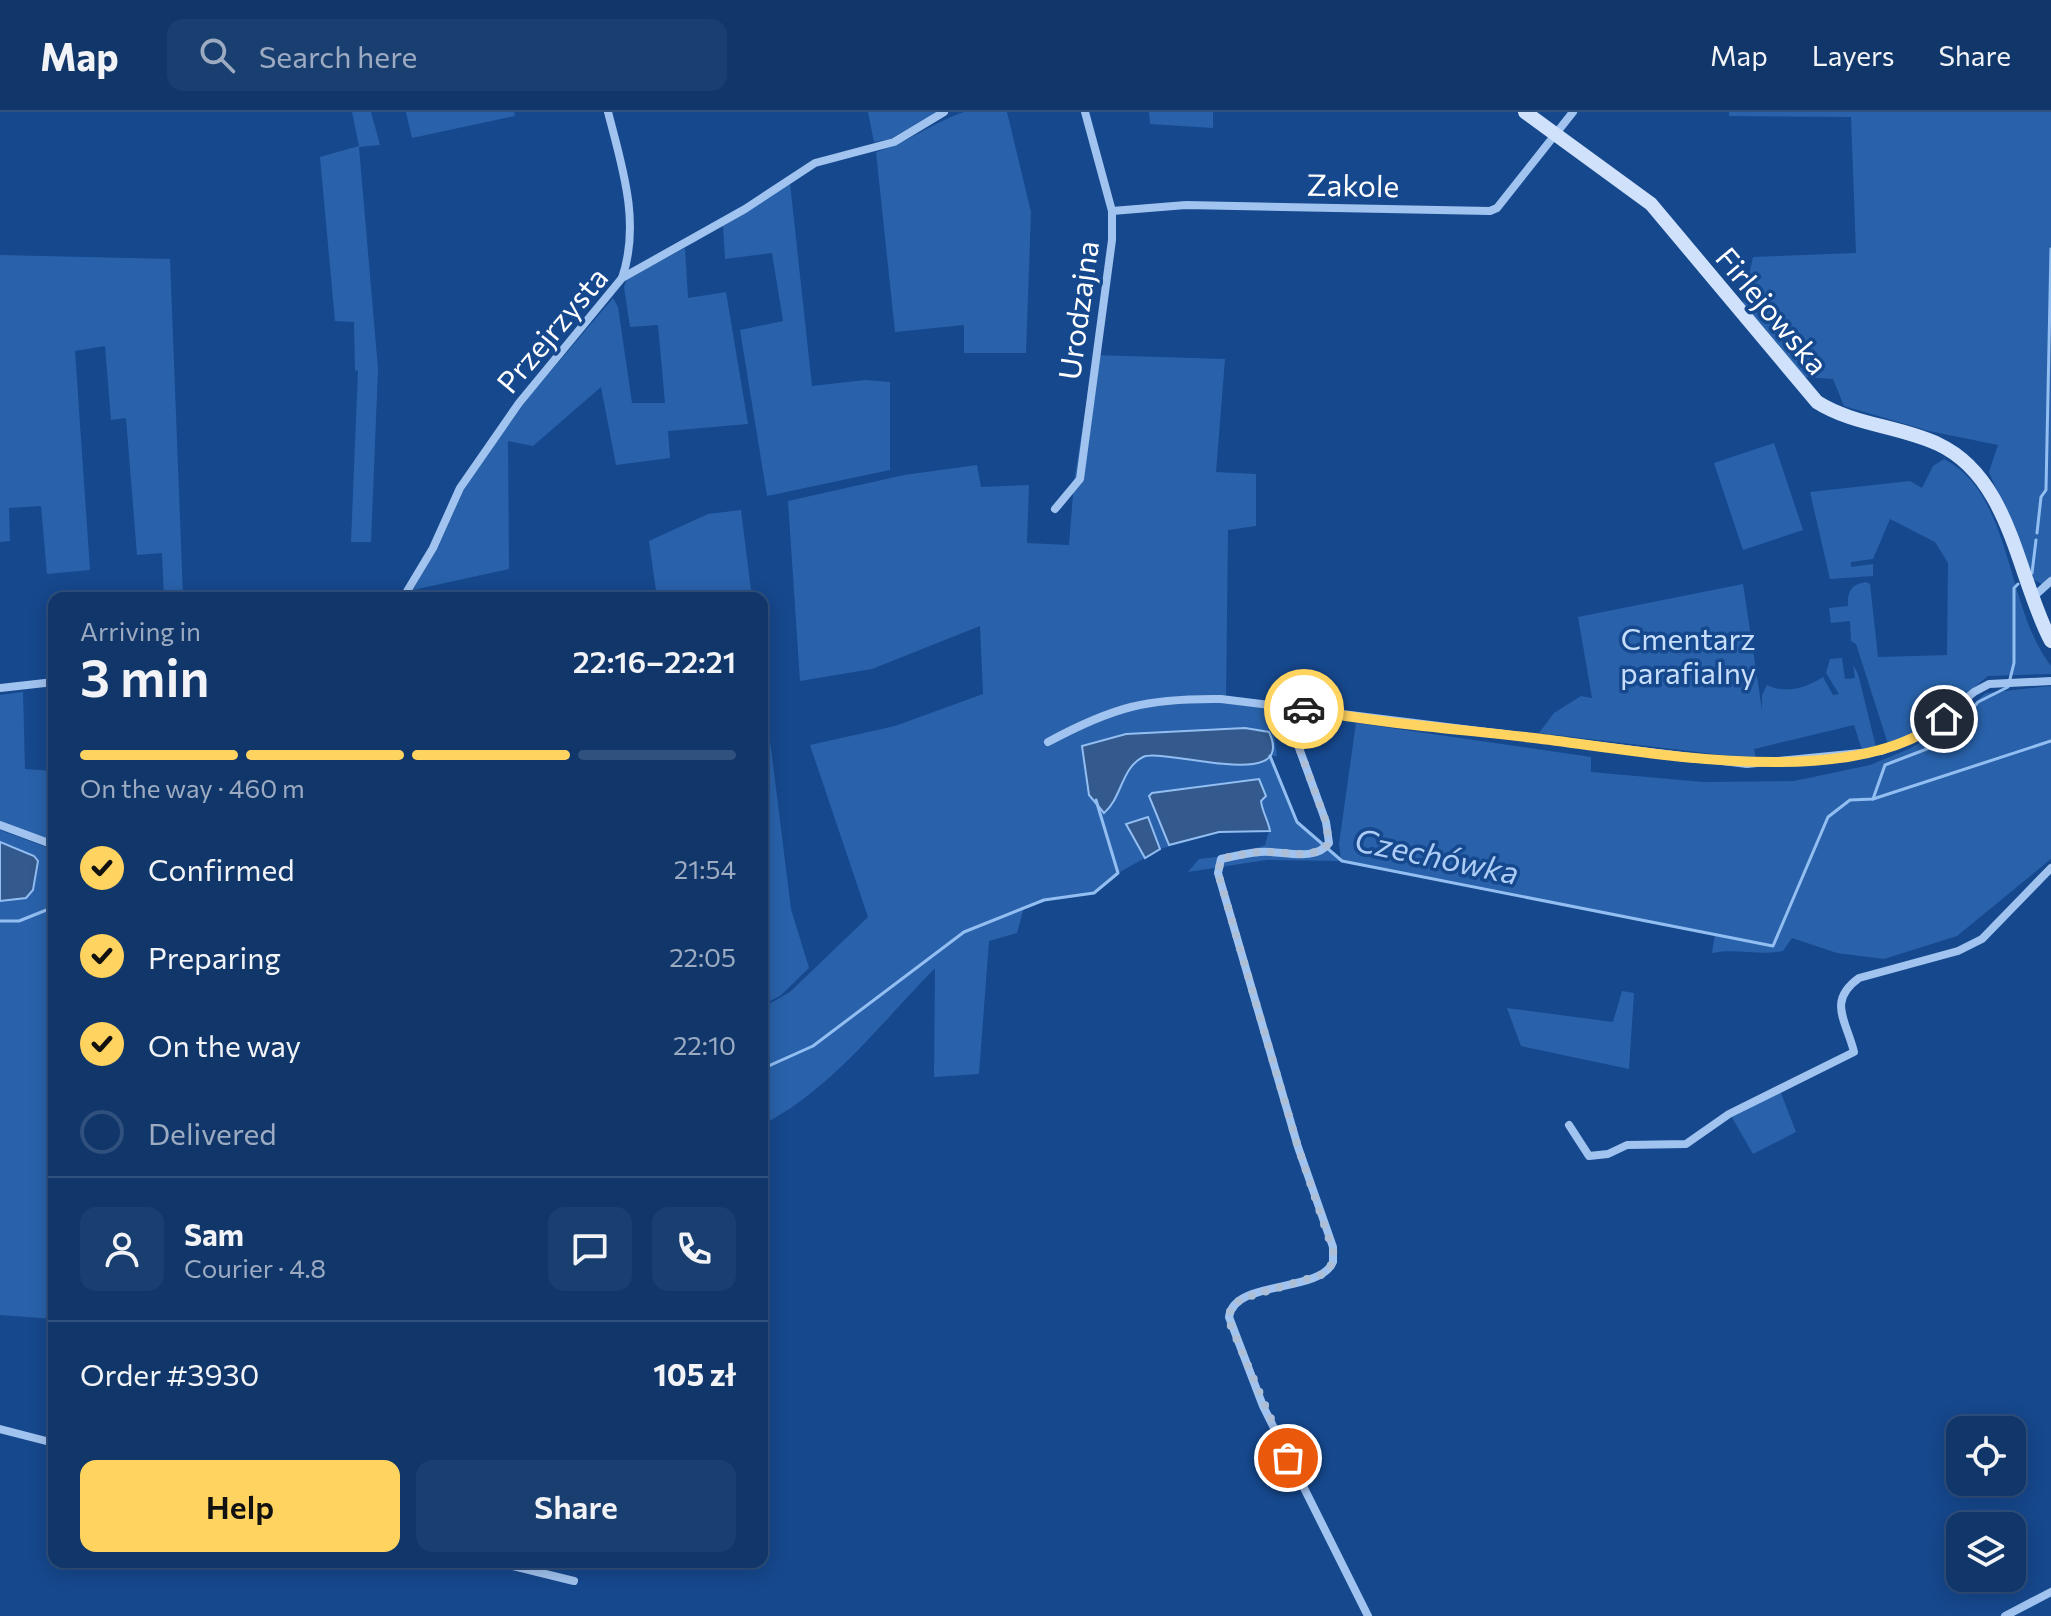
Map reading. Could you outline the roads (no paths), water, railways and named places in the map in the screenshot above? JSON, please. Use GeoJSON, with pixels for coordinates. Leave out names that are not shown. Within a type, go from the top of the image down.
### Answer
{"type":"FeatureCollection","features":[{"type":"Feature","properties":{"kind":"street"},"geometry":{"type":"LineString","coordinates":[[608,112],[628,187],[631,252],[622,278]]}},
{"type":"Feature","properties":{"kind":"street","name":"Przejrzysta"},"geometry":{"type":"LineString","coordinates":[[407,592],[433,548],[460,488],[519,403],[622,278],[745,209],[815,163],[894,142],[944,112]]}},
{"type":"Feature","properties":{"kind":"street","name":"Urodzajna"},"geometry":{"type":"LineString","coordinates":[[1055,509],[1080,479],[1111,256],[1112,211],[1085,112]]}},
{"type":"Feature","properties":{"kind":"street","name":"Firlejowska"},"geometry":{"type":"LineString","coordinates":[[1525,112],[1655,209],[1817,402],[1843,415],[1914,434],[1954,453],[1970,465],[1997,508],[2051,641]]}},
{"type":"Feature","properties":{"kind":"street","name":"Zakole"},"geometry":{"type":"LineString","coordinates":[[1112,211],[1186,205],[1490,211],[1497,208],[1573,112]]}},
{"type":"Feature","properties":{"kind":"street"},"geometry":{"type":"LineString","coordinates":[[2032,598],[2051,581]]}},
{"type":"Feature","properties":{"kind":"street"},"geometry":{"type":"LineString","coordinates":[[1048,742],[1110,713],[1166,698],[1221,699],[1747,764],[1865,754],[1902,744],[1931,729],[1979,689],[2003,683],[2051,681]]}},
{"type":"Feature","properties":{"kind":"street"},"geometry":{"type":"LineString","coordinates":[[0,688],[48,683]]}},
{"type":"Feature","properties":{"kind":"street"},"geometry":{"type":"LineString","coordinates":[[1288,706],[1287,715],[1330,836],[1329,843],[1319,852],[1263,852],[1221,859],[1218,873],[1298,1147],[1333,1247],[1333,1262],[1324,1274],[1241,1299],[1230,1309],[1230,1324],[1263,1406],[1368,1616]]}},
{"type":"Feature","properties":{"kind":"street"},"geometry":{"type":"LineString","coordinates":[[0,825],[48,843]]}},
{"type":"Feature","properties":{"kind":"street"},"geometry":{"type":"LineString","coordinates":[[1569,1125],[1589,1156],[1608,1154],[1627,1145],[1686,1144],[1699,1138],[1729,1114],[1854,1052],[1839,1007],[1839,998],[1846,987],[1859,978],[1958,951],[1982,939],[2051,868]]}},
{"type":"Feature","properties":{"kind":"street"},"geometry":{"type":"LineString","coordinates":[[0,1429],[48,1441]]}},
{"type":"Feature","properties":{"kind":"street"},"geometry":{"type":"LineString","coordinates":[[521,1568],[574,1581]]}},
{"type":"Feature","properties":{"kind":"street"},"geometry":{"type":"LineString","coordinates":[[2005,1616],[2051,1592]]}},
{"type":"Feature","properties":{"kind":"waterway"},"geometry":{"type":"LineString","coordinates":[[2037,533],[2041,497],[2046,490],[2051,249]]}},
{"type":"Feature","properties":{"kind":"waterway"},"geometry":{"type":"LineString","coordinates":[[2032,573],[2036,540]]}},
{"type":"Feature","properties":{"kind":"waterway"},"geometry":{"type":"LineString","coordinates":[[1873,799],[1885,765],[1945,742],[1978,702],[2008,687],[2014,663],[2014,588],[2018,584]]}},
{"type":"Feature","properties":{"kind":"waterway","name":"Czechówka"},"geometry":{"type":"LineString","coordinates":[[1270,756],[1297,822],[1342,861],[1773,946],[1828,817],[1850,800],[1873,799],[2051,741]]}},
{"type":"Feature","properties":{"kind":"waterway","name":"Czechówka"},"geometry":{"type":"LineString","coordinates":[[768,1066],[813,1046],[964,932],[1044,900],[1094,893],[1118,873],[1096,800]]}},
{"type":"Feature","properties":{"kind":"waterway","name":"Czechówka"},"geometry":{"type":"LineString","coordinates":[[0,921],[19,921],[48,909]]}},
{"type":"Feature","properties":{"kind":"park label","name":"Cmentarz parafialny"},"geometry":{"type":"Point","coordinates":[1688,654]}}]}
